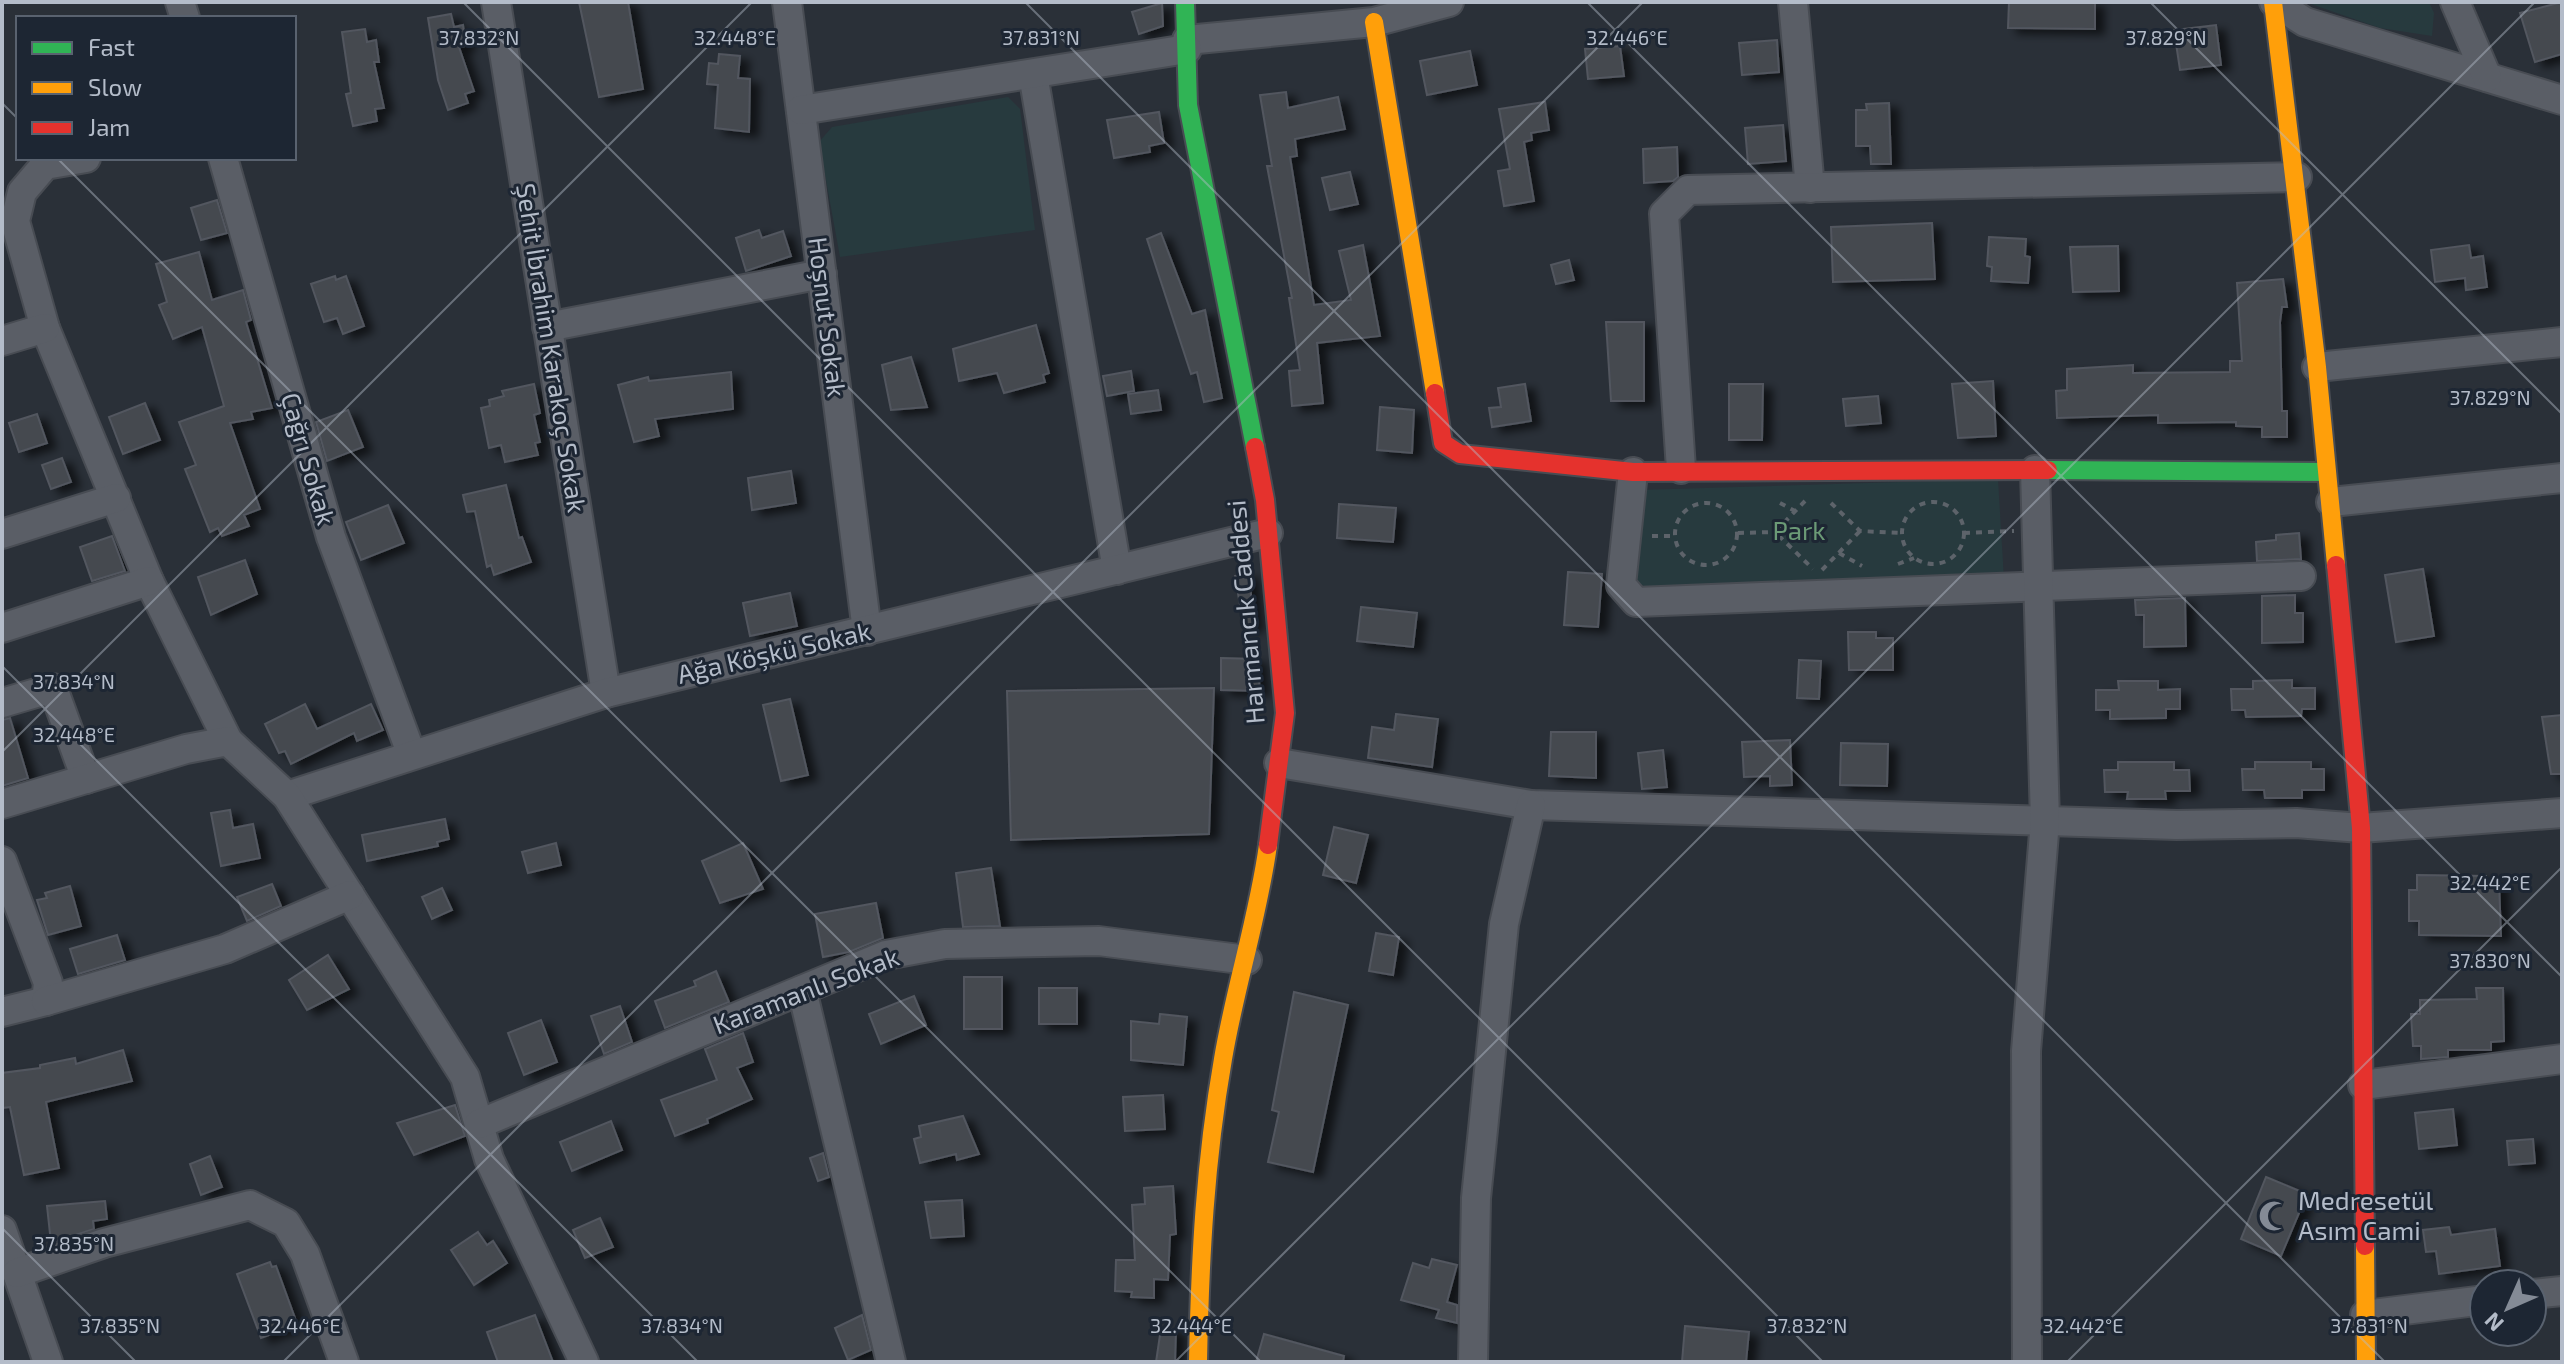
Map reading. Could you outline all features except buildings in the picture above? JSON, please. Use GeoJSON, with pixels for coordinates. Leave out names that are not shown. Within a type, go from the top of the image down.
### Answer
{"type":"FeatureCollection","features":[{"type":"Feature","properties":{"kind":"street","name":"Şehit İbrahim Karakoç Sokak"},"geometry":{"type":"LineString","coordinates":[[496,2],[606,693]]}},
{"type":"Feature","properties":{"kind":"street","name":"Hoşnut Sokak"},"geometry":{"type":"LineString","coordinates":[[787,2],[867,631]]}},
{"type":"Feature","properties":{"kind":"street","name":"Harmancık Caddesi"},"geometry":{"type":"LineString","coordinates":[[1185,2],[1188,105],[1265,500],[1285,713],[1260,905],[1223,1057],[1201,1219],[1198,1362]]}},
{"type":"Feature","properties":{"kind":"street"},"geometry":{"type":"LineString","coordinates":[[801,110],[1033,74],[1187,45],[1374,22],[1449,2]]}},
{"type":"Feature","properties":{"kind":"street"},"geometry":{"type":"LineString","coordinates":[[1793,2],[1810,188]]}},
{"type":"Feature","properties":{"kind":"street"},"geometry":{"type":"LineString","coordinates":[[2274,2],[2305,22],[2562,100]]}},
{"type":"Feature","properties":{"kind":"street"},"geometry":{"type":"LineString","coordinates":[[2274,2],[2297,177],[2361,828],[2366,1362]]}},
{"type":"Feature","properties":{"kind":"street"},"geometry":{"type":"LineString","coordinates":[[2455,2],[2487,77]]}},
{"type":"Feature","properties":{"kind":"street"},"geometry":{"type":"LineString","coordinates":[[1374,22],[1443,443],[1460,454],[1633,472],[1681,469],[2326,472]]}},
{"type":"Feature","properties":{"kind":"street"},"geometry":{"type":"LineString","coordinates":[[1033,74],[1117,570]]}},
{"type":"Feature","properties":{"kind":"street"},"geometry":{"type":"LineString","coordinates":[[74,160],[45,165],[22,192],[15,221],[45,328],[149,581],[228,741],[287,796],[465,1077],[489,1159],[584,1362]]}},
{"type":"Feature","properties":{"kind":"street","name":"Çağrı Sokak"},"geometry":{"type":"LineString","coordinates":[[224,160],[331,537],[411,753]]}},
{"type":"Feature","properties":{"kind":"street"},"geometry":{"type":"LineString","coordinates":[[1681,469],[1664,214],[1688,190],[2297,177]]}},
{"type":"Feature","properties":{"kind":"street"},"geometry":{"type":"LineString","coordinates":[[547,327],[822,274]]}},
{"type":"Feature","properties":{"kind":"street"},"geometry":{"type":"LineString","coordinates":[[2,341],[45,328]]}},
{"type":"Feature","properties":{"kind":"street"},"geometry":{"type":"LineString","coordinates":[[2317,367],[2562,342]]}},
{"type":"Feature","properties":{"kind":"street"},"geometry":{"type":"LineString","coordinates":[[2027,1362],[2026,1051],[2045,821],[2035,470]]}},
{"type":"Feature","properties":{"kind":"street"},"geometry":{"type":"LineString","coordinates":[[1633,472],[1621,585],[1636,602],[2301,576]]}},
{"type":"Feature","properties":{"kind":"street"},"geometry":{"type":"LineString","coordinates":[[2331,502],[2562,478]]}},
{"type":"Feature","properties":{"kind":"street"},"geometry":{"type":"LineString","coordinates":[[2,534],[116,498]]}},
{"type":"Feature","properties":{"kind":"street","name":"Ağa Köşkü Sokak"},"geometry":{"type":"LineString","coordinates":[[287,796],[411,753],[606,693],[1268,533]]}},
{"type":"Feature","properties":{"kind":"street"},"geometry":{"type":"LineString","coordinates":[[2,628],[149,581]]}},
{"type":"Feature","properties":{"kind":"street"},"geometry":{"type":"LineString","coordinates":[[2,703],[53,688],[86,779]]}},
{"type":"Feature","properties":{"kind":"street"},"geometry":{"type":"LineString","coordinates":[[2,804],[186,749],[228,741]]}},
{"type":"Feature","properties":{"kind":"street"},"geometry":{"type":"LineString","coordinates":[[1279,763],[1531,805],[2045,821],[2296,823],[2361,828],[2562,813]]}},
{"type":"Feature","properties":{"kind":"street"},"geometry":{"type":"LineString","coordinates":[[1473,1362],[1476,1198],[1502,939],[1531,805]]}},
{"type":"Feature","properties":{"kind":"street"},"geometry":{"type":"LineString","coordinates":[[2,861],[48,983],[46,1001]]}},
{"type":"Feature","properties":{"kind":"street"},"geometry":{"type":"LineString","coordinates":[[2,1012],[225,949],[350,895]]}},
{"type":"Feature","properties":{"kind":"street","name":"Karamanlı Sokak"},"geometry":{"type":"LineString","coordinates":[[479,1124],[886,955],[945,944],[1099,941],[1247,960]]}},
{"type":"Feature","properties":{"kind":"street"},"geometry":{"type":"LineString","coordinates":[[802,990],[891,1362]]}},
{"type":"Feature","properties":{"kind":"street"},"geometry":{"type":"LineString","coordinates":[[2363,1085],[2562,1059]]}},
{"type":"Feature","properties":{"kind":"street"},"geometry":{"type":"LineString","coordinates":[[17,1273],[104,1243],[250,1205],[286,1223],[305,1254],[344,1362]]}},
{"type":"Feature","properties":{"kind":"street"},"geometry":{"type":"LineString","coordinates":[[2,1230],[48,1362]]}},
{"type":"Feature","properties":{"kind":"street"},"geometry":{"type":"LineString","coordinates":[[2365,1315],[2468,1302]]}},
{"type":"Feature","properties":{"kind":"path"},"geometry":{"type":"LineString","coordinates":[[1828,499],[1860,531],[1901,533]]}},
{"type":"Feature","properties":{"kind":"path"},"geometry":{"type":"LineString","coordinates":[[1737,533],[1775,532],[1806,500]]}},
{"type":"Feature","properties":{"kind":"path"},"geometry":{"type":"LineString","coordinates":[[1930,501],[1943,503],[1954,510],[1964,533],[1959,550],[1948,560],[1934,564],[1914,558],[1904,547],[1901,533],[1909,512],[1930,501]]}},
{"type":"Feature","properties":{"kind":"path"},"geometry":{"type":"LineString","coordinates":[[1705,502],[1725,509],[1734,521],[1737,533],[1729,555],[1710,565],[1689,560],[1677,547],[1674,536],[1680,515],[1691,506],[1705,502]]}},
{"type":"Feature","properties":{"kind":"path"},"geometry":{"type":"LineString","coordinates":[[1964,533],[2038,530]]}},
{"type":"Feature","properties":{"kind":"path"},"geometry":{"type":"LineString","coordinates":[[1775,532],[1818,574],[1860,531]]}},
{"type":"Feature","properties":{"kind":"path"},"geometry":{"type":"LineString","coordinates":[[1839,553],[1852,564],[1871,569]]}},
{"type":"Feature","properties":{"kind":"path"},"geometry":{"type":"LineString","coordinates":[[1890,568],[1914,558]]}},
{"type":"Feature","properties":{"kind":"green space"},"geometry":{"type":"Polygon","coordinates":[[[2305,2],[2429,2],[2434,13],[2432,36],[2380,28],[2305,2]]]}},
{"type":"Feature","properties":{"kind":"green space"},"geometry":{"type":"Polygon","coordinates":[[[1008,97],[1020,109],[1035,230],[840,257],[819,142],[832,127],[1008,97]]]}},
{"type":"Feature","properties":{"kind":"green space","name":"Park"},"geometry":{"type":"Polygon","coordinates":[[[1998,479],[2004,579],[1646,587],[1632,581],[1639,490],[1998,479]]]}},
{"type":"Feature","properties":{"kind":"traffic: fast"},"geometry":{"type":"LineString","coordinates":[[1185,2],[1188,105],[1255,447]]}},
{"type":"Feature","properties":{"kind":"traffic: fast"},"geometry":{"type":"LineString","coordinates":[[2048,470],[2326,472]]}},
{"type":"Feature","properties":{"kind":"traffic: slow"},"geometry":{"type":"LineString","coordinates":[[2273,2],[2317,367],[2336,565]]}},
{"type":"Feature","properties":{"kind":"traffic: slow"},"geometry":{"type":"LineString","coordinates":[[1374,22],[1435,393]]}},
{"type":"Feature","properties":{"kind":"traffic: slow"},"geometry":{"type":"LineString","coordinates":[[1198,1362],[1204,1210],[1217,1097],[1268,845]]}},
{"type":"Feature","properties":{"kind":"traffic: slow"},"geometry":{"type":"LineString","coordinates":[[2365,1246],[2366,1362]]}},
{"type":"Feature","properties":{"kind":"traffic: jam"},"geometry":{"type":"LineString","coordinates":[[1435,393],[1443,443],[1460,454],[1633,472],[2048,470]]}},
{"type":"Feature","properties":{"kind":"traffic: jam"},"geometry":{"type":"LineString","coordinates":[[1255,447],[1265,500],[1285,713],[1268,845]]}},
{"type":"Feature","properties":{"kind":"traffic: jam"},"geometry":{"type":"LineString","coordinates":[[2336,565],[2361,828],[2365,1246]]}},
{"type":"Feature","properties":{"kind":"place","name":"Medresetül Asım Cami"},"geometry":{"type":"Point","coordinates":[2274,1216]}}]}
